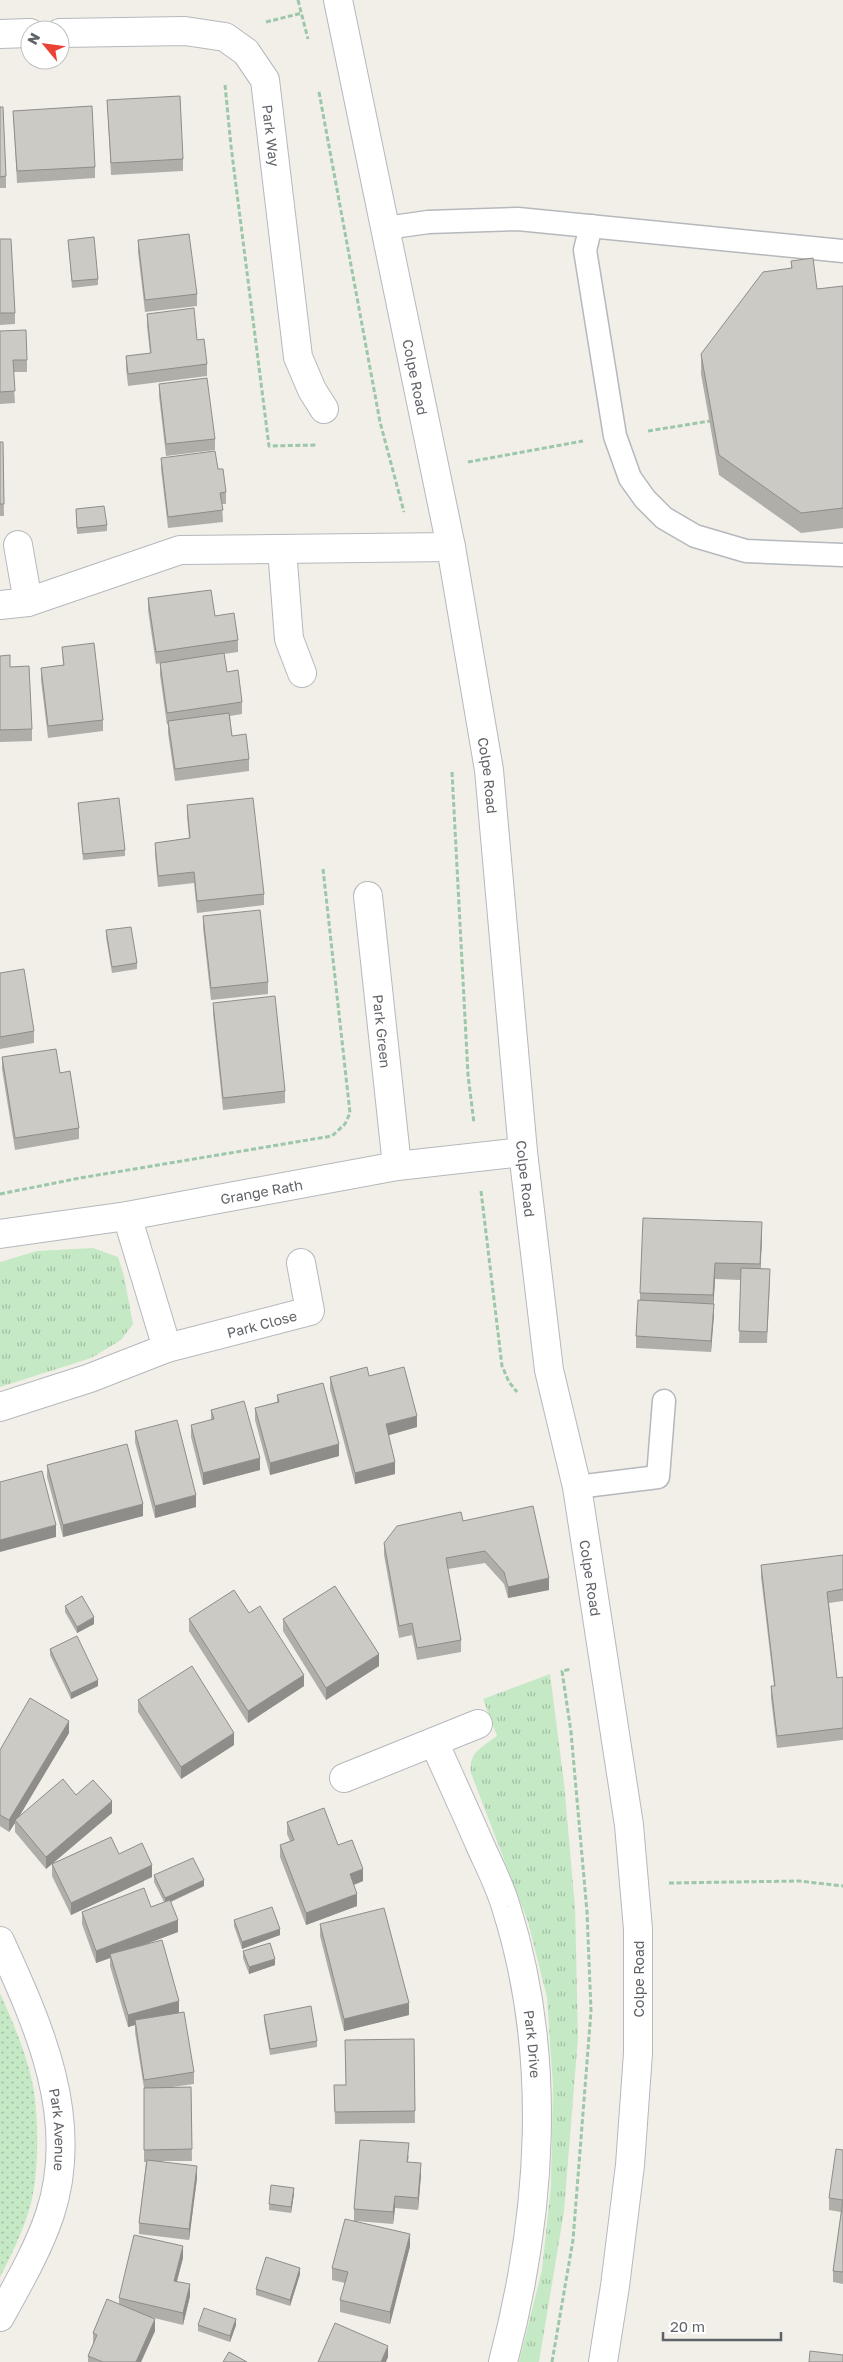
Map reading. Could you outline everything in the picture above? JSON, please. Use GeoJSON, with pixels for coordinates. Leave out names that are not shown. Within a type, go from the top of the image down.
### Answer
{"type":"FeatureCollection","features":[{"type":"Feature","properties":{"kind":"street","name":"Colpe Road"},"geometry":{"type":"LineString","coordinates":[[338,0],[436,469],[489,770],[523,1152],[549,1370],[577,1487],[629,1825],[638,1929],[638,2053],[630,2166],[615,2286],[603,2362]]}},
{"type":"Feature","properties":{"kind":"street","name":"Park Way"},"geometry":{"type":"LineString","coordinates":[[70,33],[185,31],[225,37],[246,52],[265,80],[298,357],[312,390],[324,409]]}},
{"type":"Feature","properties":{"kind":"street"},"geometry":{"type":"LineString","coordinates":[[0,34],[20,34]]}},
{"type":"Feature","properties":{"kind":"street"},"geometry":{"type":"LineString","coordinates":[[18,545],[28,602]]}},
{"type":"Feature","properties":{"kind":"street"},"geometry":{"type":"LineString","coordinates":[[0,605],[28,602],[180,550],[451,547]]}},
{"type":"Feature","properties":{"kind":"street"},"geometry":{"type":"LineString","coordinates":[[282,549],[289,639],[302,673]]}},
{"type":"Feature","properties":{"kind":"street","name":"Park Green"},"geometry":{"type":"LineString","coordinates":[[368,896],[397,1166]]}},
{"type":"Feature","properties":{"kind":"street","name":"Grange Rath"},"geometry":{"type":"LineString","coordinates":[[0,1234],[126,1216],[397,1166],[523,1152]]}},
{"type":"Feature","properties":{"kind":"street"},"geometry":{"type":"LineString","coordinates":[[126,1216],[167,1348]]}},
{"type":"Feature","properties":{"kind":"street","name":"Park Close"},"geometry":{"type":"LineString","coordinates":[[0,1407],[90,1378],[167,1348],[310,1311],[300,1264]]}},
{"type":"Feature","properties":{"kind":"street"},"geometry":{"type":"LineString","coordinates":[[344,1778],[478,1724]]}},
{"type":"Feature","properties":{"kind":"street","name":"Park Drive"},"geometry":{"type":"LineString","coordinates":[[434,1742],[506,1907],[516,1942],[530,2009],[538,2115],[536,2163],[526,2259],[503,2362]]}},
{"type":"Feature","properties":{"kind":"street","name":"Park Avenue"},"geometry":{"type":"LineString","coordinates":[[0,1941],[26,1996],[52,2069],[61,2121],[58,2182],[50,2214],[32,2257],[0,2317]]}},
{"type":"Feature","properties":{"kind":"lane"},"geometry":{"type":"LineString","coordinates":[[386,228],[428,222],[518,218],[843,251]]}},
{"type":"Feature","properties":{"kind":"lane"},"geometry":{"type":"LineString","coordinates":[[591,226],[585,250],[615,436],[630,478],[645,499],[664,518],[695,536],[746,551],[843,555]]}},
{"type":"Feature","properties":{"kind":"lane"},"geometry":{"type":"LineString","coordinates":[[577,1487],[658,1477],[664,1401]]}},
{"type":"Feature","properties":{"kind":"path"},"geometry":{"type":"LineString","coordinates":[[263,23],[302,13]]}},
{"type":"Feature","properties":{"kind":"path"},"geometry":{"type":"LineString","coordinates":[[225,78],[231,146],[269,446],[317,445]]}},
{"type":"Feature","properties":{"kind":"path"},"geometry":{"type":"LineString","coordinates":[[436,469],[615,436],[710,421]]}},
{"type":"Feature","properties":{"kind":"path"},"geometry":{"type":"LineString","coordinates":[[0,1194],[80,1178],[332,1136],[346,1124],[350,1113],[323,868]]}},
{"type":"Feature","properties":{"kind":"path"},"geometry":{"type":"LineString","coordinates":[[468,1075],[502,1366],[509,1382],[519,1394]]}},
{"type":"Feature","properties":{"kind":"path"},"geometry":{"type":"LineString","coordinates":[[552,2362],[573,2240],[591,2011],[585,1884],[572,1732],[562,1672],[579,1668]]}},
{"type":"Feature","properties":{"kind":"path"},"geometry":{"type":"LineString","coordinates":[[634,1883],[800,1881],[843,1886]]}},
{"type":"Feature","properties":{"kind":"green space"},"geometry":{"type":"Polygon","coordinates":[[[93,1248],[118,1257],[124,1276],[133,1324],[121,1340],[91,1358],[0,1387],[0,1262],[37,1251],[93,1248]]]}},
{"type":"Feature","properties":{"kind":"green space"},"geometry":{"type":"Polygon","coordinates":[[[550,1674],[564,1783],[575,1907],[578,2037],[564,2211],[539,2362],[519,2362],[542,2270],[551,2186],[553,2086],[547,1997],[528,1922],[471,1773],[471,1766],[477,1751],[497,1736],[483,1699],[550,1674]]]}},
{"type":"Feature","properties":{"kind":"green space"},"geometry":{"type":"Polygon","coordinates":[[[0,1993],[19,2039],[33,2086],[37,2147],[35,2179],[30,2207],[17,2242],[0,2277],[0,1993]]]}},
{"type":"Feature","properties":{"kind":"building"},"geometry":{"type":"Polygon","coordinates":[[[180,96],[183,159],[111,163],[107,100],[180,96]]]}},
{"type":"Feature","properties":{"kind":"building"},"geometry":{"type":"Polygon","coordinates":[[[92,106],[95,167],[17,171],[13,111],[92,106]]]}},
{"type":"Feature","properties":{"kind":"building"},"geometry":{"type":"Polygon","coordinates":[[[0,107],[3,107],[6,176],[0,177],[0,107]]]}},
{"type":"Feature","properties":{"kind":"building"},"geometry":{"type":"Polygon","coordinates":[[[189,234],[197,294],[145,300],[138,240],[189,234]]]}},
{"type":"Feature","properties":{"kind":"building"},"geometry":{"type":"Polygon","coordinates":[[[94,237],[98,279],[72,281],[68,240],[94,237]]]}},
{"type":"Feature","properties":{"kind":"building"},"geometry":{"type":"Polygon","coordinates":[[[0,239],[11,239],[15,313],[0,313],[0,239]]]}},
{"type":"Feature","properties":{"kind":"building"},"geometry":{"type":"Polygon","coordinates":[[[813,258],[817,289],[843,286],[843,508],[801,513],[719,455],[701,354],[763,272],[792,268],[791,261],[813,258]]]}},
{"type":"Feature","properties":{"kind":"building"},"geometry":{"type":"Polygon","coordinates":[[[194,308],[197,340],[204,339],[207,364],[128,374],[126,356],[151,353],[147,314],[194,308]]]}},
{"type":"Feature","properties":{"kind":"building"},"geometry":{"type":"Polygon","coordinates":[[[26,330],[27,360],[13,360],[15,391],[0,392],[0,331],[26,330]]]}},
{"type":"Feature","properties":{"kind":"building"},"geometry":{"type":"Polygon","coordinates":[[[207,378],[215,439],[166,444],[159,384],[207,378]]]}},
{"type":"Feature","properties":{"kind":"building"},"geometry":{"type":"Polygon","coordinates":[[[0,442],[3,442],[4,504],[0,504],[0,442]]]}},
{"type":"Feature","properties":{"kind":"building"},"geometry":{"type":"Polygon","coordinates":[[[215,451],[218,469],[223,469],[226,492],[220,493],[223,510],[168,517],[161,458],[215,451]]]}},
{"type":"Feature","properties":{"kind":"building"},"geometry":{"type":"Polygon","coordinates":[[[104,506],[107,525],[77,528],[76,509],[104,506]]]}},
{"type":"Feature","properties":{"kind":"building"},"geometry":{"type":"Polygon","coordinates":[[[211,590],[215,616],[234,613],[238,640],[156,652],[148,598],[211,590]]]}},
{"type":"Feature","properties":{"kind":"building"},"geometry":{"type":"Polygon","coordinates":[[[94,643],[103,720],[48,726],[41,668],[64,665],[62,647],[94,643]]]}},
{"type":"Feature","properties":{"kind":"building"},"geometry":{"type":"Polygon","coordinates":[[[224,653],[227,672],[238,670],[242,702],[167,713],[160,663],[224,653]]]}},
{"type":"Feature","properties":{"kind":"building"},"geometry":{"type":"Polygon","coordinates":[[[10,655],[10,667],[29,666],[32,729],[0,730],[0,656],[10,655]]]}},
{"type":"Feature","properties":{"kind":"building"},"geometry":{"type":"Polygon","coordinates":[[[229,713],[232,736],[246,734],[249,759],[175,769],[168,721],[229,713]]]}},
{"type":"Feature","properties":{"kind":"building"},"geometry":{"type":"Polygon","coordinates":[[[119,798],[125,850],[83,854],[78,803],[119,798]]]}},
{"type":"Feature","properties":{"kind":"building"},"geometry":{"type":"Polygon","coordinates":[[[253,798],[264,894],[197,901],[194,872],[158,876],[155,843],[190,838],[187,805],[253,798]]]}},
{"type":"Feature","properties":{"kind":"building"},"geometry":{"type":"Polygon","coordinates":[[[260,910],[268,982],[211,988],[203,916],[260,910]]]}},
{"type":"Feature","properties":{"kind":"building"},"geometry":{"type":"Polygon","coordinates":[[[131,927],[137,963],[112,967],[106,930],[131,927]]]}},
{"type":"Feature","properties":{"kind":"building"},"geometry":{"type":"Polygon","coordinates":[[[24,969],[34,1031],[0,1037],[0,973],[24,969]]]}},
{"type":"Feature","properties":{"kind":"building"},"geometry":{"type":"Polygon","coordinates":[[[275,996],[285,1091],[223,1098],[213,1003],[275,996]]]}},
{"type":"Feature","properties":{"kind":"building"},"geometry":{"type":"Polygon","coordinates":[[[56,1049],[60,1073],[70,1071],[79,1128],[15,1138],[2,1057],[56,1049]]]}},
{"type":"Feature","properties":{"kind":"building"},"geometry":{"type":"Polygon","coordinates":[[[643,1218],[762,1222],[760,1264],[715,1263],[713,1295],[640,1293],[643,1218]]]}},
{"type":"Feature","properties":{"kind":"building"},"geometry":{"type":"Polygon","coordinates":[[[741,1268],[770,1269],[767,1332],[739,1331],[741,1268]]]}},
{"type":"Feature","properties":{"kind":"building"},"geometry":{"type":"Polygon","coordinates":[[[638,1300],[714,1304],[711,1341],[636,1336],[638,1300]]]}},
{"type":"Feature","properties":{"kind":"building"},"geometry":{"type":"Polygon","coordinates":[[[367,1367],[369,1376],[404,1367],[417,1416],[386,1424],[395,1462],[355,1473],[330,1377],[367,1367]]]}},
{"type":"Feature","properties":{"kind":"building"},"geometry":{"type":"Polygon","coordinates":[[[323,1383],[339,1444],[270,1463],[255,1408],[279,1402],[277,1395],[323,1383]]]}},
{"type":"Feature","properties":{"kind":"building"},"geometry":{"type":"Polygon","coordinates":[[[244,1401],[260,1458],[203,1473],[191,1425],[214,1419],[211,1410],[244,1401]]]}},
{"type":"Feature","properties":{"kind":"building"},"geometry":{"type":"Polygon","coordinates":[[[177,1420],[196,1495],[155,1506],[135,1431],[177,1420]]]}},
{"type":"Feature","properties":{"kind":"building"},"geometry":{"type":"Polygon","coordinates":[[[127,1444],[143,1504],[63,1525],[47,1465],[127,1444]]]}},
{"type":"Feature","properties":{"kind":"building"},"geometry":{"type":"Polygon","coordinates":[[[42,1471],[56,1525],[0,1540],[0,1482],[42,1471]]]}},
{"type":"Feature","properties":{"kind":"building"},"geometry":{"type":"Polygon","coordinates":[[[533,1506],[549,1578],[508,1587],[504,1572],[485,1551],[446,1558],[461,1640],[417,1648],[412,1623],[399,1626],[384,1543],[397,1526],[461,1512],[463,1521],[533,1506]]]}},
{"type":"Feature","properties":{"kind":"building"},"geometry":{"type":"Polygon","coordinates":[[[843,1555],[843,1589],[827,1592],[837,1678],[843,1677],[843,1728],[777,1736],[771,1686],[775,1686],[761,1565],[843,1555]]]}},
{"type":"Feature","properties":{"kind":"building"},"geometry":{"type":"Polygon","coordinates":[[[335,1586],[379,1654],[326,1688],[283,1619],[335,1586]]]}},
{"type":"Feature","properties":{"kind":"building"},"geometry":{"type":"Polygon","coordinates":[[[234,1590],[249,1613],[260,1606],[304,1675],[248,1711],[189,1619],[234,1590]]]}},
{"type":"Feature","properties":{"kind":"building"},"geometry":{"type":"Polygon","coordinates":[[[82,1596],[94,1617],[77,1627],[65,1606],[82,1596]]]}},
{"type":"Feature","properties":{"kind":"building"},"geometry":{"type":"Polygon","coordinates":[[[77,1636],[98,1680],[71,1693],[50,1649],[77,1636]]]}},
{"type":"Feature","properties":{"kind":"building"},"geometry":{"type":"Polygon","coordinates":[[[192,1666],[234,1733],[181,1767],[138,1700],[192,1666]]]}},
{"type":"Feature","properties":{"kind":"building"},"geometry":{"type":"Polygon","coordinates":[[[30,1698],[69,1721],[9,1820],[0,1815],[0,1750],[30,1698]]]}},
{"type":"Feature","properties":{"kind":"building"},"geometry":{"type":"Polygon","coordinates":[[[63,1779],[76,1795],[93,1780],[112,1801],[46,1857],[15,1820],[63,1779]]]}},
{"type":"Feature","properties":{"kind":"building"},"geometry":{"type":"Polygon","coordinates":[[[324,1808],[338,1845],[352,1840],[363,1869],[350,1874],[357,1894],[306,1913],[280,1845],[294,1840],[287,1822],[324,1808]]]}},
{"type":"Feature","properties":{"kind":"building"},"geometry":{"type":"Polygon","coordinates":[[[111,1837],[119,1854],[142,1843],[152,1865],[71,1903],[52,1864],[111,1837]]]}},
{"type":"Feature","properties":{"kind":"building"},"geometry":{"type":"Polygon","coordinates":[[[193,1858],[204,1880],[165,1898],[154,1875],[193,1858]]]}},
{"type":"Feature","properties":{"kind":"building"},"geometry":{"type":"Polygon","coordinates":[[[144,1888],[151,1907],[170,1900],[178,1920],[96,1951],[82,1912],[144,1888]]]}},
{"type":"Feature","properties":{"kind":"building"},"geometry":{"type":"Polygon","coordinates":[[[272,1907],[280,1929],[242,1942],[234,1920],[272,1907]]]}},
{"type":"Feature","properties":{"kind":"building"},"geometry":{"type":"Polygon","coordinates":[[[384,1908],[409,2003],[344,2019],[320,1924],[384,1908]]]}},
{"type":"Feature","properties":{"kind":"building"},"geometry":{"type":"Polygon","coordinates":[[[162,1940],[179,2001],[128,2015],[110,1954],[162,1940]]]}},
{"type":"Feature","properties":{"kind":"building"},"geometry":{"type":"Polygon","coordinates":[[[270,1943],[275,1959],[249,1967],[243,1951],[270,1943]]]}},
{"type":"Feature","properties":{"kind":"building"},"geometry":{"type":"Polygon","coordinates":[[[311,2006],[317,2041],[270,2049],[264,2015],[311,2006]]]}},
{"type":"Feature","properties":{"kind":"building"},"geometry":{"type":"Polygon","coordinates":[[[184,2012],[194,2072],[144,2080],[135,2020],[184,2012]]]}},
{"type":"Feature","properties":{"kind":"building"},"geometry":{"type":"Polygon","coordinates":[[[414,2039],[415,2111],[335,2112],[334,2085],[346,2085],[345,2040],[414,2039]]]}},
{"type":"Feature","properties":{"kind":"building"},"geometry":{"type":"Polygon","coordinates":[[[191,2087],[192,2149],[144,2150],[144,2088],[191,2087]]]}},
{"type":"Feature","properties":{"kind":"building"},"geometry":{"type":"Polygon","coordinates":[[[360,2140],[409,2143],[407,2162],[421,2163],[418,2198],[395,2196],[393,2212],[354,2209],[360,2140]]]}},
{"type":"Feature","properties":{"kind":"building"},"geometry":{"type":"Polygon","coordinates":[[[836,2149],[843,2150],[843,2200],[829,2198],[836,2149]]]}},
{"type":"Feature","properties":{"kind":"building"},"geometry":{"type":"Polygon","coordinates":[[[147,2160],[197,2166],[189,2229],[139,2223],[147,2160]]]}},
{"type":"Feature","properties":{"kind":"building"},"geometry":{"type":"Polygon","coordinates":[[[271,2185],[294,2188],[291,2207],[269,2204],[271,2185]]]}},
{"type":"Feature","properties":{"kind":"building"},"geometry":{"type":"Polygon","coordinates":[[[843,2200],[843,2272],[833,2271],[843,2200]]]}},
{"type":"Feature","properties":{"kind":"building"},"geometry":{"type":"Polygon","coordinates":[[[345,2219],[410,2234],[390,2312],[340,2300],[348,2272],[332,2268],[345,2219]]]}},
{"type":"Feature","properties":{"kind":"building"},"geometry":{"type":"Polygon","coordinates":[[[134,2235],[183,2246],[174,2281],[190,2284],[183,2313],[119,2298],[134,2235]]]}},
{"type":"Feature","properties":{"kind":"building"},"geometry":{"type":"Polygon","coordinates":[[[266,2257],[300,2268],[290,2300],[256,2289],[266,2257]]]}},
{"type":"Feature","properties":{"kind":"building"},"geometry":{"type":"Polygon","coordinates":[[[107,2299],[155,2319],[136,2362],[103,2362],[88,2356],[97,2335],[93,2333],[107,2299]]]}},
{"type":"Feature","properties":{"kind":"building"},"geometry":{"type":"Polygon","coordinates":[[[204,2308],[236,2319],[230,2336],[198,2325],[204,2308]]]}},
{"type":"Feature","properties":{"kind":"building"},"geometry":{"type":"Polygon","coordinates":[[[335,2323],[388,2346],[381,2362],[318,2362],[335,2323]]]}},
{"type":"Feature","properties":{"kind":"building"},"geometry":{"type":"Polygon","coordinates":[[[810,2351],[843,2355],[843,2362],[809,2362],[810,2351]]]}},
{"type":"Feature","properties":{"kind":"building"},"geometry":{"type":"Polygon","coordinates":[[[229,2352],[247,2362],[223,2362],[229,2352]]]}}]}
